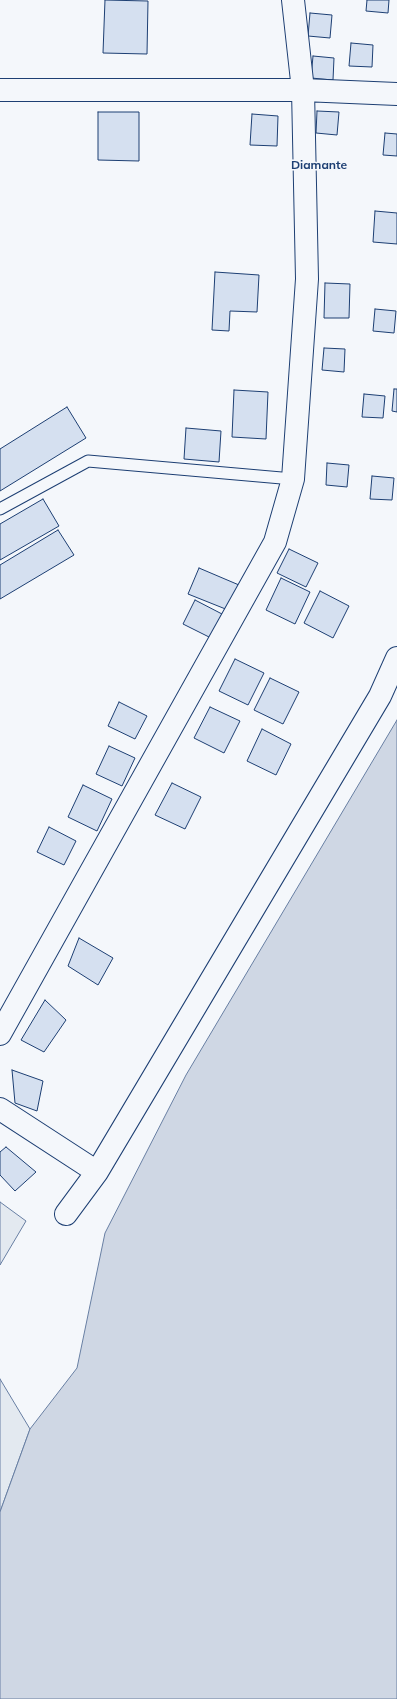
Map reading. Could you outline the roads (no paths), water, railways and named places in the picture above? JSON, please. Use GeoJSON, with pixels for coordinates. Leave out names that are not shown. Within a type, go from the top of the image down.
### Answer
{"type":"FeatureCollection","features":[{"type":"Feature","properties":{"kind":"street"},"geometry":{"type":"LineString","coordinates":[[0,1034],[275,542],[293,479],[307,279],[303,90],[294,0]]}},
{"type":"Feature","properties":{"kind":"street"},"geometry":{"type":"LineString","coordinates":[[0,90],[303,90],[397,94]]}},
{"type":"Feature","properties":{"kind":"street"},"geometry":{"type":"LineString","coordinates":[[66,1214],[97,1172],[380,696],[397,658]]}},
{"type":"Feature","properties":{"kind":"street"},"geometry":{"type":"LineString","coordinates":[[0,1109],[97,1172]]}},
{"type":"Feature","properties":{"kind":"lane"},"geometry":{"type":"LineString","coordinates":[[0,509],[88,461],[293,479]]}},
{"type":"Feature","properties":{"kind":"district","name":"Diamante"},"geometry":{"type":"Point","coordinates":[319,165]}}]}
